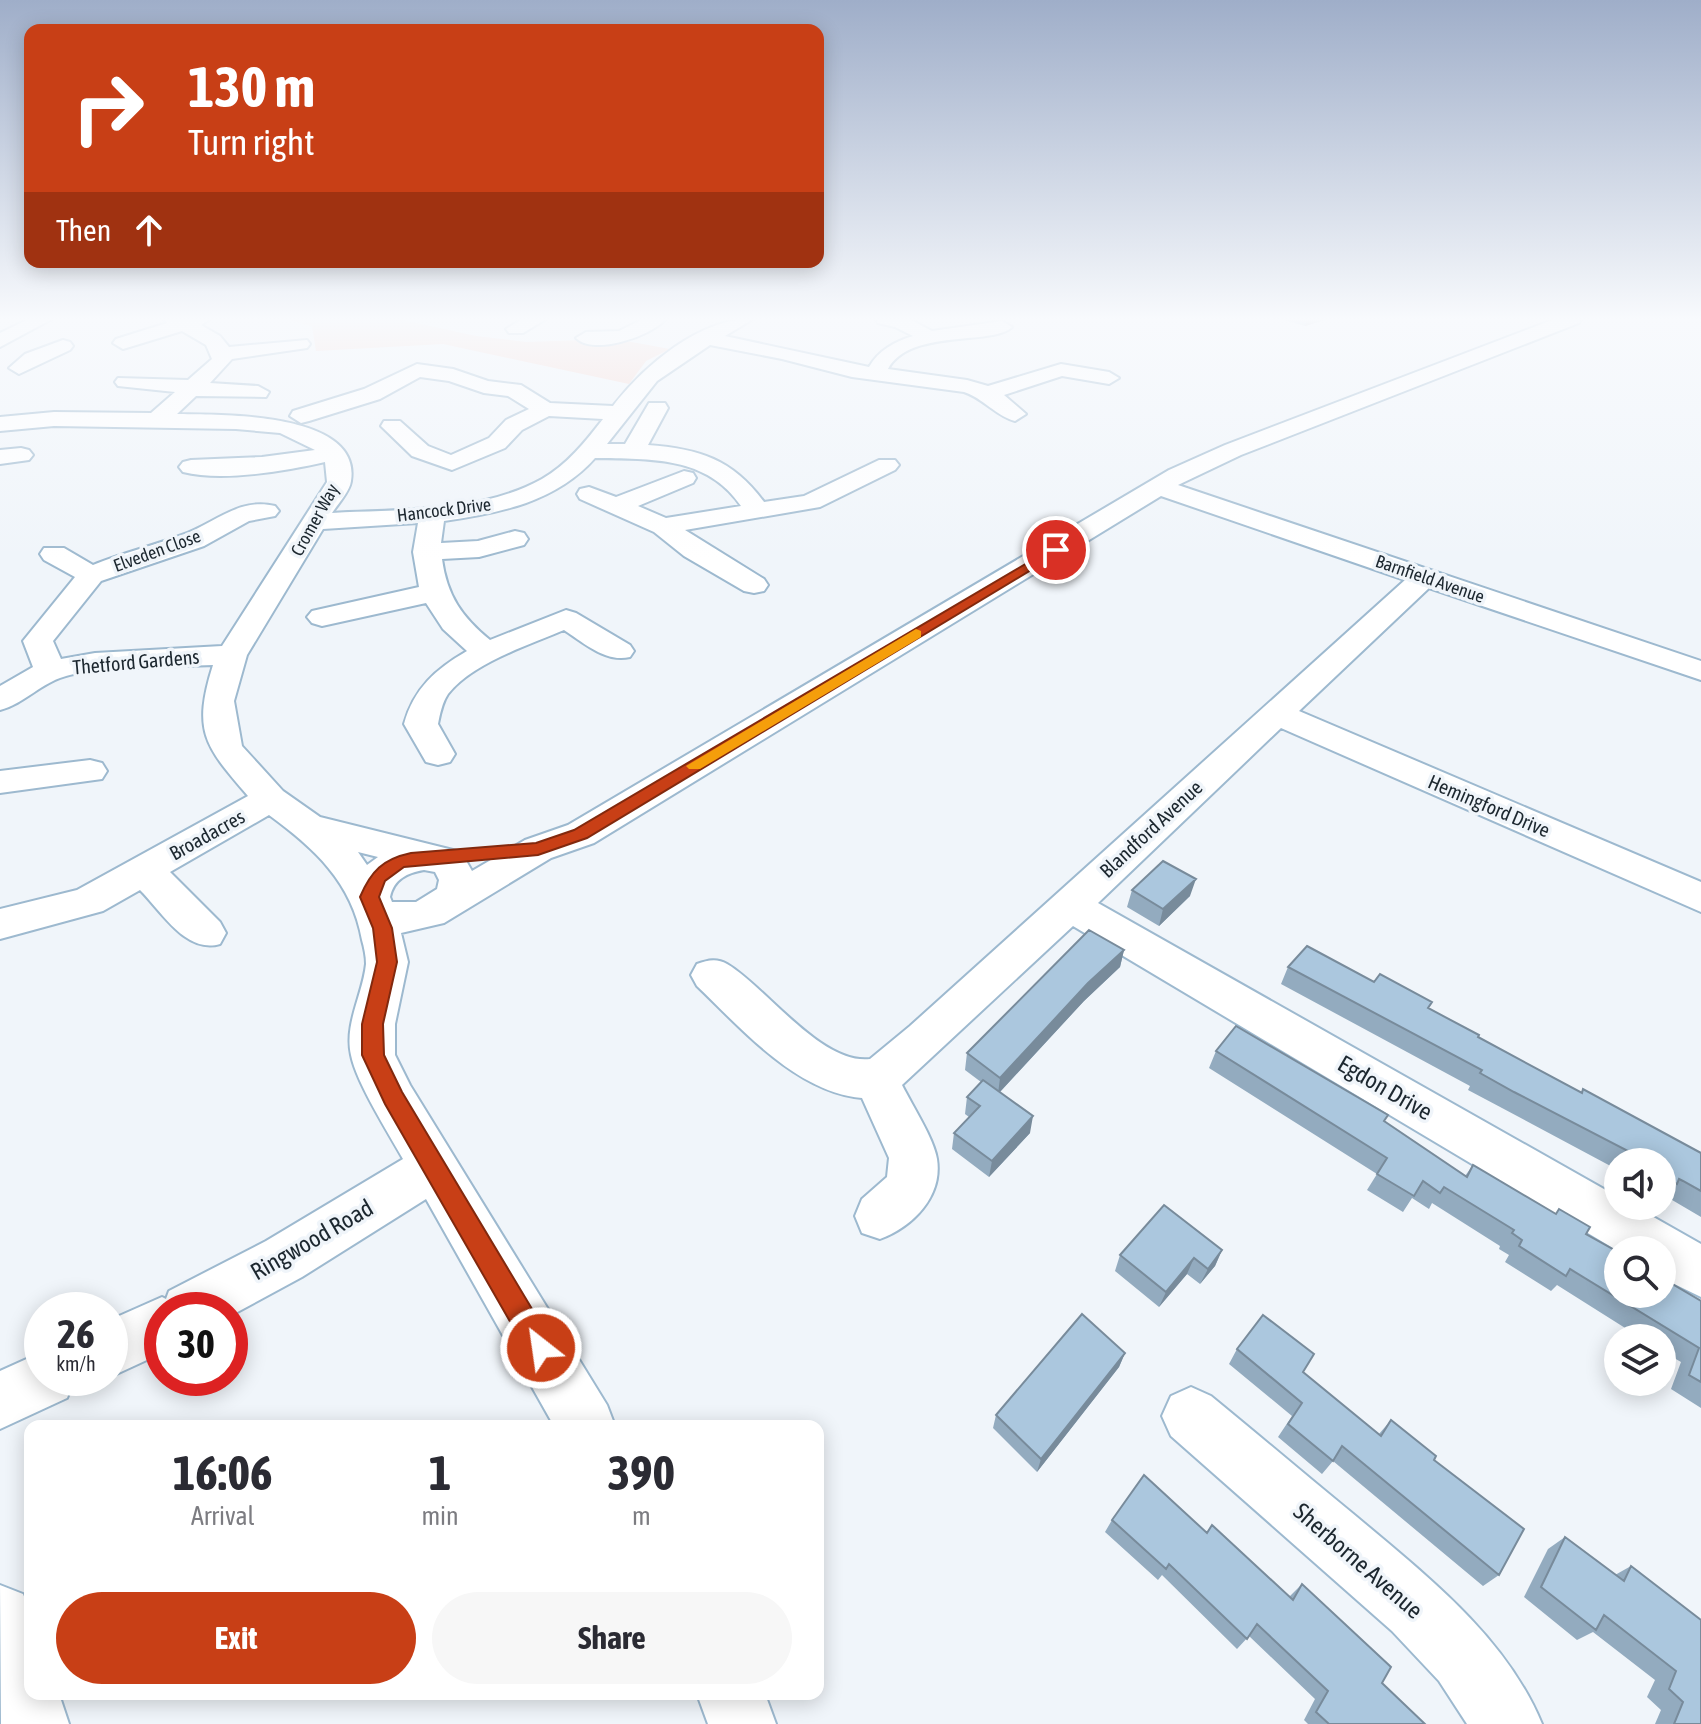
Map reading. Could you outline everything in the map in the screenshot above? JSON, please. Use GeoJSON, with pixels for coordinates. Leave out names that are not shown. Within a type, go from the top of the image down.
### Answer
{"type":"FeatureCollection","features":[{"type":"Feature","properties":{"kind":"street"},"geometry":{"type":"LineString","coordinates":[[157,420],[181,399]]}},
{"type":"Feature","properties":{"kind":"street"},"geometry":{"type":"LineString","coordinates":[[312,408],[349,399]]}},
{"type":"Feature","properties":{"kind":"street"},"geometry":{"type":"LineString","coordinates":[[529,399],[545,409],[617,413]]}},
{"type":"Feature","properties":{"kind":"street","name":"Hancock Drive"},"geometry":{"type":"LineString","coordinates":[[317,522],[428,534],[551,484],[590,451],[630,399]]}},
{"type":"Feature","properties":{"kind":"street"},"geometry":{"type":"LineString","coordinates":[[996,399],[1015,414]]}},
{"type":"Feature","properties":{"kind":"street"},"geometry":{"type":"LineString","coordinates":[[374,904],[397,918],[423,916],[538,849],[581,834],[1178,475],[1233,450],[1364,399]]}},
{"type":"Feature","properties":{"kind":"street"},"geometry":{"type":"LineString","coordinates":[[632,452],[657,408]]}},
{"type":"Feature","properties":{"kind":"street"},"geometry":{"type":"LineString","coordinates":[[431,477],[452,463],[497,443],[514,425],[545,409]]}},
{"type":"Feature","properties":{"kind":"street","name":"Cromer Way"},"geometry":{"type":"LineString","coordinates":[[0,424],[54,419],[236,422],[285,427],[327,447],[333,453],[337,459],[339,482],[232,655],[218,701],[225,748],[270,799],[307,825],[342,858],[374,904]]}},
{"type":"Feature","properties":{"kind":"street"},"geometry":{"type":"LineString","coordinates":[[392,426],[420,451],[452,463]]}},
{"type":"Feature","properties":{"kind":"street"},"geometry":{"type":"LineString","coordinates":[[590,451],[666,453],[701,462],[731,477],[758,511]]}},
{"type":"Feature","properties":{"kind":"street"},"geometry":{"type":"LineString","coordinates":[[191,467],[290,462],[333,453]]}},
{"type":"Feature","properties":{"kind":"street"},"geometry":{"type":"LineString","coordinates":[[663,526],[811,502],[887,465]]}},
{"type":"Feature","properties":{"kind":"street"},"geometry":{"type":"LineString","coordinates":[[627,509],[684,478]]}},
{"type":"Feature","properties":{"kind":"street","name":"Barnfield Avenue"},"geometry":{"type":"LineString","coordinates":[[1159,487],[1701,671]]}},
{"type":"Feature","properties":{"kind":"street"},"geometry":{"type":"LineString","coordinates":[[589,494],[663,526],[694,550],[754,585]]}},
{"type":"Feature","properties":{"kind":"street","name":"Elveden Close"},"geometry":{"type":"LineString","coordinates":[[50,670],[38,641],[91,575],[195,540],[242,514],[266,511]]}},
{"type":"Feature","properties":{"kind":"street"},"geometry":{"type":"LineString","coordinates":[[428,534],[436,592],[452,621],[487,652]]}},
{"type":"Feature","properties":{"kind":"street"},"geometry":{"type":"LineString","coordinates":[[358,537],[428,534],[479,549],[515,539]]}},
{"type":"Feature","properties":{"kind":"street","name":"Elveden Close"},"geometry":{"type":"LineString","coordinates":[[54,554],[91,575]]}},
{"type":"Feature","properties":{"kind":"street","name":"Blandford Avenue"},"geometry":{"type":"LineString","coordinates":[[876,1078],[926,1039],[1424,577]]}},
{"type":"Feature","properties":{"kind":"street"},"geometry":{"type":"LineString","coordinates":[[322,617],[374,596],[436,592]]}},
{"type":"Feature","properties":{"kind":"street"},"geometry":{"type":"LineString","coordinates":[[438,754],[421,724],[426,702],[442,680],[487,652],[566,619],[619,651]]}},
{"type":"Feature","properties":{"kind":"street","name":"Thetford Gardens"},"geometry":{"type":"LineString","coordinates":[[0,700],[50,670],[95,662],[232,655]]}},
{"type":"Feature","properties":{"kind":"street","name":"Hemingford Drive"},"geometry":{"type":"LineString","coordinates":[[1277,714],[1701,898]]}},
{"type":"Feature","properties":{"kind":"street"},"geometry":{"type":"LineString","coordinates":[[0,782],[90,771]]}},
{"type":"Feature","properties":{"kind":"street","name":"Broadacres"},"geometry":{"type":"LineString","coordinates":[[0,924],[89,901],[270,799]]}},
{"type":"Feature","properties":{"kind":"street","name":"Cromer Way"},"geometry":{"type":"LineString","coordinates":[[307,825],[355,840],[431,857]]}},
{"type":"Feature","properties":{"kind":"street"},"geometry":{"type":"LineString","coordinates":[[538,849],[431,857],[398,862],[386,869],[371,888],[387,962],[373,1024],[373,1055],[393,1098],[582,1420]]}},
{"type":"Feature","properties":{"kind":"street"},"geometry":{"type":"LineString","coordinates":[[387,962],[414,929],[456,894],[458,880],[448,861],[431,857]]}},
{"type":"Feature","properties":{"kind":"street","name":"Broadacres"},"geometry":{"type":"LineString","coordinates":[[144,870],[206,933]]}},
{"type":"Feature","properties":{"kind":"street","name":"Egdon Drive"},"geometry":{"type":"LineString","coordinates":[[1069,905],[1701,1272]]}},
{"type":"Feature","properties":{"kind":"street"},"geometry":{"type":"LineString","coordinates":[[712,975],[820,1067],[857,1078],[876,1078],[913,1158],[911,1187],[880,1216]]}},
{"type":"Feature","properties":{"kind":"street","name":"Ringwood Road"},"geometry":{"type":"LineString","coordinates":[[222,1292],[284,1259],[434,1167]]}},
{"type":"Feature","properties":{"kind":"street"},"geometry":{"type":"LineString","coordinates":[[0,1400],[24,1389]]}},
{"type":"Feature","properties":{"kind":"street","name":"Sherborne Avenue"},"geometry":{"type":"LineString","coordinates":[[1191,1416],[1415,1608],[1462,1658],[1508,1724]]}},
{"type":"Feature","properties":{"kind":"street"},"geometry":{"type":"LineString","coordinates":[[0,1617],[24,1690]]}},
{"type":"Feature","properties":{"kind":"street"},"geometry":{"type":"LineString","coordinates":[[27,1700],[35,1724]]}},
{"type":"Feature","properties":{"kind":"street"},"geometry":{"type":"LineString","coordinates":[[733,1700],[742,1724]]}},
{"type":"Feature","properties":{"kind":"building"},"geometry":{"type":"Polygon","coordinates":[[[1163,861],[1196,879],[1163,909],[1132,890],[1163,861]]]}},
{"type":"Feature","properties":{"kind":"building"},"geometry":{"type":"Polygon","coordinates":[[[1089,930],[1124,950],[1088,983],[1000,1078],[967,1053],[1089,930]]]}},
{"type":"Feature","properties":{"kind":"building"},"geometry":{"type":"Polygon","coordinates":[[[1307,946],[1374,982],[1380,974],[1432,1002],[1428,1008],[1478,1037],[1701,1153],[1701,1191],[1679,1179],[1676,1183],[1676,1148],[1622,1148],[1288,967],[1307,946]]]}},
{"type":"Feature","properties":{"kind":"building"},"geometry":{"type":"Polygon","coordinates":[[[1236,1026],[1388,1115],[1384,1121],[1467,1177],[1473,1165],[1556,1214],[1559,1209],[1590,1227],[1586,1234],[1604,1244],[1604,1290],[1570,1269],[1566,1276],[1519,1246],[1522,1240],[1512,1233],[1514,1230],[1444,1187],[1440,1193],[1423,1181],[1414,1196],[1377,1174],[1387,1158],[1216,1051],[1236,1026]]]}},
{"type":"Feature","properties":{"kind":"building"},"geometry":{"type":"Polygon","coordinates":[[[983,1080],[1033,1116],[992,1161],[954,1133],[980,1106],[967,1097],[983,1080]]]}},
{"type":"Feature","properties":{"kind":"building"},"geometry":{"type":"Polygon","coordinates":[[[1164,1205],[1222,1250],[1208,1269],[1194,1258],[1166,1292],[1120,1255],[1164,1205]]]}},
{"type":"Feature","properties":{"kind":"building"},"geometry":{"type":"Polygon","coordinates":[[[1676,1286],[1701,1301],[1701,1382],[1689,1375],[1699,1348],[1676,1334],[1676,1324],[1660,1324],[1634,1308],[1676,1308],[1676,1286]]]}},
{"type":"Feature","properties":{"kind":"building"},"geometry":{"type":"Polygon","coordinates":[[[1082,1314],[1125,1353],[1041,1459],[996,1415],[1082,1314]]]}},
{"type":"Feature","properties":{"kind":"building"},"geometry":{"type":"Polygon","coordinates":[[[1263,1315],[1314,1354],[1303,1372],[1381,1436],[1391,1420],[1436,1456],[1434,1460],[1524,1529],[1499,1575],[1342,1446],[1333,1461],[1288,1424],[1302,1403],[1237,1349],[1263,1315]]]}},
{"type":"Feature","properties":{"kind":"building"},"geometry":{"type":"Polygon","coordinates":[[[1144,1475],[1207,1533],[1212,1525],[1293,1600],[1302,1584],[1391,1667],[1382,1683],[1425,1724],[1329,1724],[1316,1712],[1328,1691],[1257,1624],[1247,1639],[1169,1564],[1166,1569],[1112,1520],[1144,1475]]]}},
{"type":"Feature","properties":{"kind":"building"},"geometry":{"type":"Polygon","coordinates":[[[1565,1537],[1624,1581],[1631,1566],[1701,1620],[1701,1724],[1674,1724],[1683,1702],[1669,1689],[1676,1671],[1604,1615],[1596,1630],[1541,1587],[1565,1537]]]}},
{"type":"Feature","properties":{"kind":"slow traffic"},"geometry":{"type":"LineString","coordinates":[[694,766],[916,634]]}},
{"type":"Feature","properties":{"kind":"route"},"geometry":{"type":"LineString","coordinates":[[541,1348],[393,1098],[373,1055],[373,1024],[387,962],[383,928],[370,897],[371,888],[378,877],[398,862],[411,859],[538,849],[581,834],[1056,550]]}}]}
